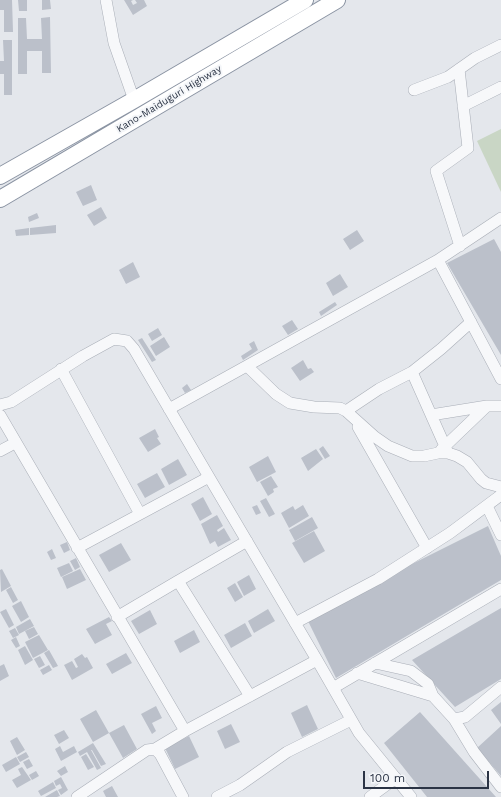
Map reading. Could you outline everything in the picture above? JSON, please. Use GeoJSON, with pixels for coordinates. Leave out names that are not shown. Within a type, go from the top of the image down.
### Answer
{"type":"FeatureCollection","features":[{"type":"Feature","properties":{"kind":"highway","name":"Kano-Maiduguri Highway"},"geometry":{"type":"LineString","coordinates":[[0,176],[305,0]]}},
{"type":"Feature","properties":{"kind":"highway","name":"Kano-Maiduguri Highway"},"geometry":{"type":"LineString","coordinates":[[0,199],[337,0]]}},
{"type":"Feature","properties":{"kind":"street"},"geometry":{"type":"LineString","coordinates":[[106,0],[114,42],[134,100]]}},
{"type":"Feature","properties":{"kind":"street"},"geometry":{"type":"LineString","coordinates":[[414,90],[448,77],[475,58],[501,45]]}},
{"type":"Feature","properties":{"kind":"street"},"geometry":{"type":"LineString","coordinates":[[459,69],[468,148],[436,171],[460,246]]}},
{"type":"Feature","properties":{"kind":"street"},"geometry":{"type":"LineString","coordinates":[[463,106],[501,87]]}},
{"type":"Feature","properties":{"kind":"street"},"geometry":{"type":"LineString","coordinates":[[169,409],[438,260],[500,222]]}},
{"type":"Feature","properties":{"kind":"street"},"geometry":{"type":"LineString","coordinates":[[438,260],[501,379]]}},
{"type":"Feature","properties":{"kind":"street"},"geometry":{"type":"LineString","coordinates":[[350,414],[379,389],[412,372],[441,349],[471,322]]}},
{"type":"Feature","properties":{"kind":"street"},"geometry":{"type":"LineString","coordinates":[[0,405],[11,402],[61,369],[114,339],[127,341],[134,349],[210,477],[359,734],[411,797]]}},
{"type":"Feature","properties":{"kind":"street"},"geometry":{"type":"LineString","coordinates":[[247,366],[276,394],[290,403],[340,408],[350,414],[375,437],[388,446],[412,456],[424,456],[444,451],[486,406]]}},
{"type":"Feature","properties":{"kind":"street"},"geometry":{"type":"LineString","coordinates":[[61,369],[140,514]]}},
{"type":"Feature","properties":{"kind":"street"},"geometry":{"type":"LineString","coordinates":[[412,372],[431,415],[444,451],[467,462],[486,483],[501,487]]}},
{"type":"Feature","properties":{"kind":"street"},"geometry":{"type":"LineString","coordinates":[[431,415],[486,406],[501,406]]}},
{"type":"Feature","properties":{"kind":"street"},"geometry":{"type":"LineString","coordinates":[[350,414],[427,548]]}},
{"type":"Feature","properties":{"kind":"street"},"geometry":{"type":"LineString","coordinates":[[0,415],[15,443],[185,731]]}},
{"type":"Feature","properties":{"kind":"street"},"geometry":{"type":"LineString","coordinates":[[0,451],[15,443]]}},
{"type":"Feature","properties":{"kind":"street"},"geometry":{"type":"LineString","coordinates":[[77,548],[210,477]]}},
{"type":"Feature","properties":{"kind":"street"},"geometry":{"type":"LineString","coordinates":[[295,623],[378,579],[450,533],[501,495]]}},
{"type":"Feature","properties":{"kind":"street"},"geometry":{"type":"LineString","coordinates":[[487,506],[501,535]]}},
{"type":"Feature","properties":{"kind":"street"},"geometry":{"type":"LineString","coordinates":[[117,617],[247,541]]}},
{"type":"Feature","properties":{"kind":"street"},"geometry":{"type":"LineString","coordinates":[[178,581],[250,696]]}},
{"type":"Feature","properties":{"kind":"street"},"geometry":{"type":"LineString","coordinates":[[333,688],[501,589]]}},
{"type":"Feature","properties":{"kind":"street"},"geometry":{"type":"LineString","coordinates":[[77,797],[147,750],[155,749],[185,731],[317,660]]}},
{"type":"Feature","properties":{"kind":"street"},"geometry":{"type":"LineString","coordinates":[[375,663],[411,671],[428,684],[433,696],[454,719],[474,752],[501,787]]}},
{"type":"Feature","properties":{"kind":"street"},"geometry":{"type":"LineString","coordinates":[[357,673],[433,696]]}},
{"type":"Feature","properties":{"kind":"street"},"geometry":{"type":"LineString","coordinates":[[454,719],[465,717],[501,687]]}},
{"type":"Feature","properties":{"kind":"street"},"geometry":{"type":"LineString","coordinates":[[217,797],[240,785],[287,752],[351,720]]}},
{"type":"Feature","properties":{"kind":"street"},"geometry":{"type":"LineString","coordinates":[[155,749],[160,754],[183,797]]}},
{"type":"Feature","properties":{"kind":"street"},"geometry":{"type":"LineString","coordinates":[[370,797],[396,778]]}},
{"type":"Feature","properties":{"kind":"green space"},"geometry":{"type":"Polygon","coordinates":[[[501,129],[501,192],[477,141],[501,129]]]}},
{"type":"Feature","properties":{"kind":"building"},"geometry":{"type":"Polygon","coordinates":[[[0,0],[12,0],[13,32],[4,32],[4,10],[0,10],[0,0]]]}},
{"type":"Feature","properties":{"kind":"building"},"geometry":{"type":"Polygon","coordinates":[[[18,0],[27,0],[27,11],[19,11],[18,0]]]}},
{"type":"Feature","properties":{"kind":"building"},"geometry":{"type":"Polygon","coordinates":[[[42,0],[50,0],[51,9],[42,10],[42,0]]]}},
{"type":"Feature","properties":{"kind":"building"},"geometry":{"type":"Polygon","coordinates":[[[124,0],[133,0],[131,1],[133,5],[137,3],[135,0],[144,0],[147,6],[133,15],[124,0]]]}},
{"type":"Feature","properties":{"kind":"building"},"geometry":{"type":"Polygon","coordinates":[[[50,17],[51,73],[42,73],[42,51],[27,51],[27,74],[18,74],[18,18],[26,18],[27,39],[42,39],[41,18],[50,17]]]}},
{"type":"Feature","properties":{"kind":"building"},"geometry":{"type":"Polygon","coordinates":[[[3,40],[12,40],[12,95],[4,95],[4,74],[0,74],[0,61],[4,61],[3,40]]]}},
{"type":"Feature","properties":{"kind":"building"},"geometry":{"type":"Polygon","coordinates":[[[91,185],[97,200],[83,206],[76,192],[91,185]]]}},
{"type":"Feature","properties":{"kind":"building"},"geometry":{"type":"Polygon","coordinates":[[[101,207],[107,218],[94,226],[87,215],[101,207]]]}},
{"type":"Feature","properties":{"kind":"building"},"geometry":{"type":"Polygon","coordinates":[[[37,213],[39,218],[29,222],[28,217],[37,213]]]}},
{"type":"Feature","properties":{"kind":"building"},"geometry":{"type":"Polygon","coordinates":[[[56,225],[56,233],[30,235],[30,228],[56,225]]]}},
{"type":"Feature","properties":{"kind":"building"},"geometry":{"type":"Polygon","coordinates":[[[29,228],[29,235],[16,236],[15,230],[29,228]]]}},
{"type":"Feature","properties":{"kind":"building"},"geometry":{"type":"Polygon","coordinates":[[[357,230],[364,241],[350,250],[343,239],[357,230]]]}},
{"type":"Feature","properties":{"kind":"building"},"geometry":{"type":"Polygon","coordinates":[[[494,239],[501,252],[501,355],[447,263],[494,239]]]}},
{"type":"Feature","properties":{"kind":"building"},"geometry":{"type":"Polygon","coordinates":[[[133,262],[140,277],[126,284],[119,270],[133,262]]]}},
{"type":"Feature","properties":{"kind":"building"},"geometry":{"type":"Polygon","coordinates":[[[340,274],[348,287],[333,296],[326,283],[340,274]]]}},
{"type":"Feature","properties":{"kind":"building"},"geometry":{"type":"Polygon","coordinates":[[[335,302],[337,305],[321,316],[319,312],[335,302]]]}},
{"type":"Feature","properties":{"kind":"building"},"geometry":{"type":"Polygon","coordinates":[[[292,320],[298,329],[288,335],[282,326],[292,320]]]}},
{"type":"Feature","properties":{"kind":"building"},"geometry":{"type":"Polygon","coordinates":[[[158,328],[162,335],[152,341],[148,334],[158,328]]]}},
{"type":"Feature","properties":{"kind":"building"},"geometry":{"type":"Polygon","coordinates":[[[164,337],[170,347],[156,356],[150,346],[164,337]]]}},
{"type":"Feature","properties":{"kind":"building"},"geometry":{"type":"Polygon","coordinates":[[[142,338],[156,360],[152,362],[138,340],[142,338]]]}},
{"type":"Feature","properties":{"kind":"building"},"geometry":{"type":"Polygon","coordinates":[[[254,341],[258,350],[243,360],[241,356],[252,349],[249,344],[254,341]]]}},
{"type":"Feature","properties":{"kind":"building"},"geometry":{"type":"Polygon","coordinates":[[[303,360],[308,369],[311,368],[314,372],[300,381],[291,368],[303,360]]]}},
{"type":"Feature","properties":{"kind":"building"},"geometry":{"type":"Polygon","coordinates":[[[187,384],[191,390],[185,393],[182,388],[187,384]]]}},
{"type":"Feature","properties":{"kind":"building"},"geometry":{"type":"Polygon","coordinates":[[[155,429],[159,437],[157,438],[161,444],[148,452],[139,438],[155,429]]]}},
{"type":"Feature","properties":{"kind":"building"},"geometry":{"type":"Polygon","coordinates":[[[323,446],[330,456],[325,459],[319,449],[323,446]]]}},
{"type":"Feature","properties":{"kind":"building"},"geometry":{"type":"Polygon","coordinates":[[[316,449],[323,459],[308,471],[301,458],[316,449]]]}},
{"type":"Feature","properties":{"kind":"building"},"geometry":{"type":"Polygon","coordinates":[[[268,456],[276,472],[257,482],[249,467],[268,456]]]}},
{"type":"Feature","properties":{"kind":"building"},"geometry":{"type":"Polygon","coordinates":[[[178,459],[187,475],[169,485],[161,469],[178,459]]]}},
{"type":"Feature","properties":{"kind":"building"},"geometry":{"type":"Polygon","coordinates":[[[157,473],[165,487],[145,498],[137,484],[157,473]]]}},
{"type":"Feature","properties":{"kind":"building"},"geometry":{"type":"Polygon","coordinates":[[[271,476],[278,487],[273,489],[274,492],[268,496],[260,482],[271,476]]]}},
{"type":"Feature","properties":{"kind":"building"},"geometry":{"type":"Polygon","coordinates":[[[203,497],[212,514],[200,521],[191,504],[203,497]]]}},
{"type":"Feature","properties":{"kind":"building"},"geometry":{"type":"Polygon","coordinates":[[[266,498],[275,514],[269,517],[260,501],[266,498]]]}},
{"type":"Feature","properties":{"kind":"building"},"geometry":{"type":"Polygon","coordinates":[[[257,505],[261,513],[256,515],[252,507],[257,505]]]}},
{"type":"Feature","properties":{"kind":"building"},"geometry":{"type":"Polygon","coordinates":[[[303,505],[309,516],[289,528],[281,513],[293,506],[295,510],[303,505]]]}},
{"type":"Feature","properties":{"kind":"building"},"geometry":{"type":"Polygon","coordinates":[[[217,515],[223,526],[217,530],[218,532],[224,528],[231,540],[218,547],[215,541],[210,544],[201,524],[217,515]]]}},
{"type":"Feature","properties":{"kind":"building"},"geometry":{"type":"Polygon","coordinates":[[[312,517],[318,528],[295,541],[289,530],[312,517]]]}},
{"type":"Feature","properties":{"kind":"building"},"geometry":{"type":"Polygon","coordinates":[[[488,526],[501,556],[501,580],[336,678],[306,617],[488,526]]]}},
{"type":"Feature","properties":{"kind":"building"},"geometry":{"type":"Polygon","coordinates":[[[314,531],[325,551],[304,563],[292,543],[314,531]]]}},
{"type":"Feature","properties":{"kind":"building"},"geometry":{"type":"Polygon","coordinates":[[[67,542],[70,550],[64,553],[60,545],[67,542]]]}},
{"type":"Feature","properties":{"kind":"building"},"geometry":{"type":"Polygon","coordinates":[[[121,543],[131,560],[109,572],[99,555],[121,543]]]}},
{"type":"Feature","properties":{"kind":"building"},"geometry":{"type":"Polygon","coordinates":[[[52,549],[56,558],[51,560],[47,552],[52,549]]]}},
{"type":"Feature","properties":{"kind":"building"},"geometry":{"type":"Polygon","coordinates":[[[76,558],[80,567],[75,570],[70,561],[76,558]]]}},
{"type":"Feature","properties":{"kind":"building"},"geometry":{"type":"Polygon","coordinates":[[[69,563],[73,571],[61,577],[57,568],[69,563]]]}},
{"type":"Feature","properties":{"kind":"building"},"geometry":{"type":"Polygon","coordinates":[[[2,569],[11,586],[1,592],[0,570],[2,569]]]}},
{"type":"Feature","properties":{"kind":"building"},"geometry":{"type":"Polygon","coordinates":[[[80,569],[86,580],[67,589],[62,577],[80,569]]]}},
{"type":"Feature","properties":{"kind":"building"},"geometry":{"type":"Polygon","coordinates":[[[249,575],[256,589],[244,596],[237,582],[249,575]]]}},
{"type":"Feature","properties":{"kind":"building"},"geometry":{"type":"Polygon","coordinates":[[[235,583],[243,597],[235,602],[227,588],[235,583]]]}},
{"type":"Feature","properties":{"kind":"building"},"geometry":{"type":"Polygon","coordinates":[[[11,587],[18,600],[13,603],[6,590],[11,587]]]}},
{"type":"Feature","properties":{"kind":"building"},"geometry":{"type":"Polygon","coordinates":[[[21,601],[29,617],[21,622],[12,606],[21,601]]]}},
{"type":"Feature","properties":{"kind":"building"},"geometry":{"type":"Polygon","coordinates":[[[501,608],[501,679],[455,707],[412,660],[501,608]]]}},
{"type":"Feature","properties":{"kind":"building"},"geometry":{"type":"Polygon","coordinates":[[[6,609],[14,625],[9,628],[0,612],[6,609]]]}},
{"type":"Feature","properties":{"kind":"building"},"geometry":{"type":"Polygon","coordinates":[[[268,609],[275,621],[254,633],[248,621],[268,609]]]}},
{"type":"Feature","properties":{"kind":"building"},"geometry":{"type":"Polygon","coordinates":[[[150,610],[157,624],[139,634],[131,621],[150,610]]]}},
{"type":"Feature","properties":{"kind":"building"},"geometry":{"type":"Polygon","coordinates":[[[109,617],[112,621],[106,624],[112,635],[95,644],[86,629],[109,617]]]}},
{"type":"Feature","properties":{"kind":"building"},"geometry":{"type":"Polygon","coordinates":[[[30,619],[34,626],[19,634],[16,627],[30,619]]]}},
{"type":"Feature","properties":{"kind":"building"},"geometry":{"type":"Polygon","coordinates":[[[245,623],[252,636],[231,648],[224,635],[245,623]]]}},
{"type":"Feature","properties":{"kind":"building"},"geometry":{"type":"Polygon","coordinates":[[[34,627],[38,634],[29,639],[25,631],[34,627]]]}},
{"type":"Feature","properties":{"kind":"building"},"geometry":{"type":"Polygon","coordinates":[[[15,628],[19,635],[13,638],[9,631],[15,628]]]}},
{"type":"Feature","properties":{"kind":"building"},"geometry":{"type":"Polygon","coordinates":[[[194,630],[200,642],[180,653],[174,641],[194,630]]]}},
{"type":"Feature","properties":{"kind":"building"},"geometry":{"type":"Polygon","coordinates":[[[39,635],[48,650],[33,658],[25,642],[39,635]]]}},
{"type":"Feature","properties":{"kind":"building"},"geometry":{"type":"Polygon","coordinates":[[[16,637],[20,646],[16,648],[11,640],[16,637]]]}},
{"type":"Feature","properties":{"kind":"building"},"geometry":{"type":"Polygon","coordinates":[[[25,646],[33,660],[25,665],[18,650],[25,646]]]}},
{"type":"Feature","properties":{"kind":"building"},"geometry":{"type":"Polygon","coordinates":[[[49,650],[58,666],[53,668],[44,653],[49,650]]]}},
{"type":"Feature","properties":{"kind":"building"},"geometry":{"type":"Polygon","coordinates":[[[126,653],[132,663],[112,674],[106,664],[126,653]]]}},
{"type":"Feature","properties":{"kind":"building"},"geometry":{"type":"Polygon","coordinates":[[[82,654],[85,658],[87,657],[93,668],[72,680],[64,665],[72,661],[76,668],[78,667],[74,659],[82,654]]]}},
{"type":"Feature","properties":{"kind":"building"},"geometry":{"type":"Polygon","coordinates":[[[40,656],[45,665],[39,668],[34,659],[40,656]]]}},
{"type":"Feature","properties":{"kind":"building"},"geometry":{"type":"Polygon","coordinates":[[[4,664],[9,676],[0,681],[0,666],[4,664]]]}},
{"type":"Feature","properties":{"kind":"building"},"geometry":{"type":"Polygon","coordinates":[[[49,665],[52,670],[43,675],[40,670],[49,665]]]}},
{"type":"Feature","properties":{"kind":"building"},"geometry":{"type":"Polygon","coordinates":[[[501,702],[501,724],[491,710],[501,702]]]}},
{"type":"Feature","properties":{"kind":"building"},"geometry":{"type":"Polygon","coordinates":[[[307,705],[318,729],[302,737],[291,713],[307,705]]]}},
{"type":"Feature","properties":{"kind":"building"},"geometry":{"type":"Polygon","coordinates":[[[156,706],[162,718],[152,723],[156,731],[152,734],[141,714],[156,706]]]}},
{"type":"Feature","properties":{"kind":"building"},"geometry":{"type":"Polygon","coordinates":[[[96,710],[109,733],[93,742],[80,719],[96,710]]]}},
{"type":"Feature","properties":{"kind":"building"},"geometry":{"type":"Polygon","coordinates":[[[420,712],[496,797],[427,797],[384,743],[420,712]]]}},
{"type":"Feature","properties":{"kind":"building"},"geometry":{"type":"Polygon","coordinates":[[[231,724],[240,742],[225,749],[217,731],[231,724]]]}},
{"type":"Feature","properties":{"kind":"building"},"geometry":{"type":"Polygon","coordinates":[[[124,725],[137,749],[123,758],[109,733],[124,725]]]}},
{"type":"Feature","properties":{"kind":"building"},"geometry":{"type":"Polygon","coordinates":[[[501,726],[501,776],[477,748],[501,726]]]}},
{"type":"Feature","properties":{"kind":"building"},"geometry":{"type":"Polygon","coordinates":[[[64,730],[69,738],[59,744],[54,735],[64,730]]]}},
{"type":"Feature","properties":{"kind":"building"},"geometry":{"type":"Polygon","coordinates":[[[189,736],[199,757],[175,769],[165,748],[189,736]]]}},
{"type":"Feature","properties":{"kind":"building"},"geometry":{"type":"Polygon","coordinates":[[[17,737],[25,750],[17,755],[10,741],[17,737]]]}},
{"type":"Feature","properties":{"kind":"building"},"geometry":{"type":"Polygon","coordinates":[[[93,743],[106,764],[101,766],[91,750],[101,768],[97,770],[87,752],[80,756],[78,752],[93,743]]]}},
{"type":"Feature","properties":{"kind":"building"},"geometry":{"type":"Polygon","coordinates":[[[60,746],[63,752],[74,746],[77,752],[61,761],[55,749],[60,746]]]}},
{"type":"Feature","properties":{"kind":"building"},"geometry":{"type":"Polygon","coordinates":[[[26,752],[29,757],[20,762],[17,757],[26,752]]]}},
{"type":"Feature","properties":{"kind":"building"},"geometry":{"type":"Polygon","coordinates":[[[86,754],[94,767],[88,770],[81,757],[86,754]]]}},
{"type":"Feature","properties":{"kind":"building"},"geometry":{"type":"Polygon","coordinates":[[[16,757],[20,764],[6,772],[2,765],[16,757]]]}},
{"type":"Feature","properties":{"kind":"building"},"geometry":{"type":"Polygon","coordinates":[[[29,759],[33,766],[27,769],[23,762],[29,759]]]}},
{"type":"Feature","properties":{"kind":"building"},"geometry":{"type":"Polygon","coordinates":[[[65,766],[68,772],[61,776],[57,771],[65,766]]]}},
{"type":"Feature","properties":{"kind":"building"},"geometry":{"type":"Polygon","coordinates":[[[22,767],[31,780],[17,788],[12,780],[21,775],[18,769],[22,767]]]}},
{"type":"Feature","properties":{"kind":"building"},"geometry":{"type":"Polygon","coordinates":[[[36,771],[39,776],[32,780],[29,775],[36,771]]]}},
{"type":"Feature","properties":{"kind":"building"},"geometry":{"type":"Polygon","coordinates":[[[61,777],[68,790],[61,795],[58,790],[62,788],[60,784],[56,786],[54,781],[61,777]]]}},
{"type":"Feature","properties":{"kind":"building"},"geometry":{"type":"Polygon","coordinates":[[[53,782],[56,788],[41,796],[38,791],[53,782]]]}},
{"type":"Feature","properties":{"kind":"building"},"geometry":{"type":"Polygon","coordinates":[[[112,786],[118,797],[106,797],[103,791],[112,786]]]}},
{"type":"Feature","properties":{"kind":"building"},"geometry":{"type":"Polygon","coordinates":[[[57,790],[60,796],[45,797],[57,790]]]}}]}
